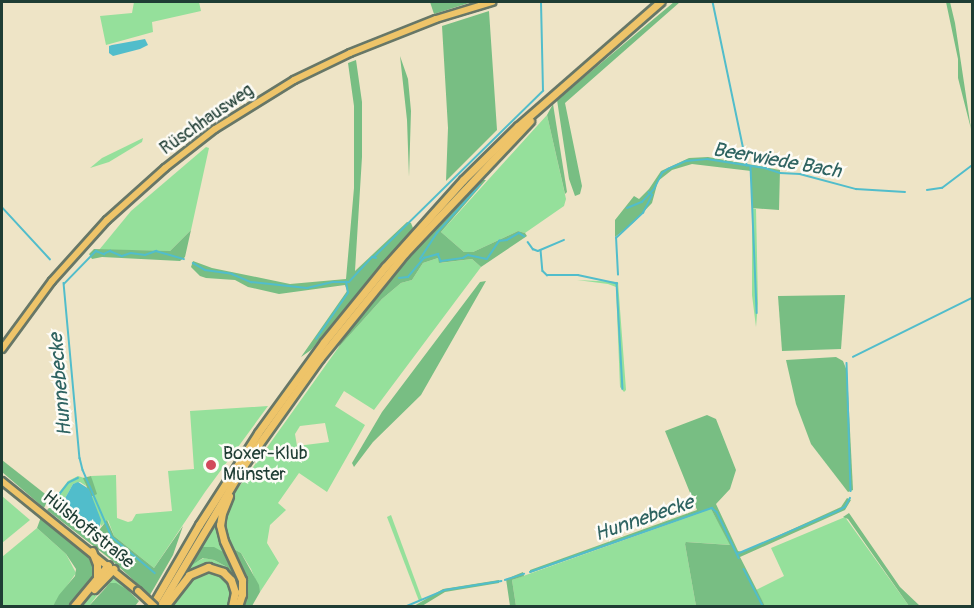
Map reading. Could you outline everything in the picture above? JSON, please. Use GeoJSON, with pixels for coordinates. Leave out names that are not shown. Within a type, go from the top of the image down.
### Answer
{"type":"FeatureCollection","features":[{"type":"Feature","properties":{"kind":"highway"},"geometry":{"type":"LineString","coordinates":[[153,606],[175,565],[258,433],[344,316],[463,180],[660,2]]}},
{"type":"Feature","properties":{"kind":"highway"},"geometry":{"type":"LineString","coordinates":[[160,606],[246,462],[320,358],[379,284],[448,205],[555,95],[666,2]]}},
{"type":"Feature","properties":{"kind":"highway"},"geometry":{"type":"LineString","coordinates":[[238,606],[242,580],[224,541],[221,519],[246,462]]}},
{"type":"Feature","properties":{"kind":"highway"},"geometry":{"type":"LineString","coordinates":[[92,551],[97,564],[97,579]]}},
{"type":"Feature","properties":{"kind":"highway"},"geometry":{"type":"LineString","coordinates":[[147,606],[162,580],[175,565]]}},
{"type":"Feature","properties":{"kind":"highway"},"geometry":{"type":"LineString","coordinates":[[76,606],[97,579],[111,567]]}},
{"type":"Feature","properties":{"kind":"highway"},"geometry":{"type":"LineString","coordinates":[[76,606],[111,567]]}},
{"type":"Feature","properties":{"kind":"highway"},"geometry":{"type":"LineString","coordinates":[[165,606],[186,577],[195,570],[206,567],[219,569],[231,580],[235,592],[232,606]]}},
{"type":"Feature","properties":{"kind":"main road","name":"Rüschhausweg"},"geometry":{"type":"LineString","coordinates":[[2,349],[52,281],[107,220],[165,168],[215,129],[265,97],[341,57],[395,34],[492,2]]}},
{"type":"Feature","properties":{"kind":"main road","name":"Hülshoffstraße"},"geometry":{"type":"LineString","coordinates":[[2,480],[92,551],[153,606]]}},
{"type":"Feature","properties":{"kind":"green space"},"geometry":{"type":"Polygon","coordinates":[[[134,2],[199,2],[201,11],[152,22],[153,32],[106,45],[100,16],[132,13],[134,2]]]}},
{"type":"Feature","properties":{"kind":"green space"},"geometry":{"type":"Polygon","coordinates":[[[430,2],[472,2],[434,14],[430,2]]]}},
{"type":"Feature","properties":{"kind":"green space"},"geometry":{"type":"Polygon","coordinates":[[[674,2],[680,2],[565,103],[582,186],[580,194],[575,196],[569,179],[557,100],[674,2]]]}},
{"type":"Feature","properties":{"kind":"green space"},"geometry":{"type":"Polygon","coordinates":[[[946,2],[950,2],[955,23],[971,129],[958,78],[958,59],[946,2]]]}},
{"type":"Feature","properties":{"kind":"green space"},"geometry":{"type":"Polygon","coordinates":[[[489,11],[497,130],[446,181],[448,128],[442,26],[489,11]]]}},
{"type":"Feature","properties":{"kind":"green space"},"geometry":{"type":"Polygon","coordinates":[[[400,56],[408,79],[411,111],[409,177],[407,120],[400,56]]]}},
{"type":"Feature","properties":{"kind":"green space"},"geometry":{"type":"Polygon","coordinates":[[[356,60],[362,102],[362,157],[355,271],[407,222],[411,223],[413,228],[311,350],[301,357],[347,291],[345,285],[279,294],[248,287],[235,280],[206,278],[200,276],[191,267],[193,261],[212,268],[290,284],[346,279],[354,188],[354,106],[348,63],[356,60]]]}},
{"type":"Feature","properties":{"kind":"green space"},"geometry":{"type":"Polygon","coordinates":[[[553,104],[567,192],[565,194],[547,115],[553,104]]]}},
{"type":"Feature","properties":{"kind":"green space"},"geometry":{"type":"Polygon","coordinates":[[[547,115],[566,199],[564,206],[525,233],[518,231],[473,252],[464,252],[441,232],[547,115]]]}},
{"type":"Feature","properties":{"kind":"green space"},"geometry":{"type":"Polygon","coordinates":[[[143,138],[142,142],[109,162],[90,168],[102,158],[143,138]]]}},
{"type":"Feature","properties":{"kind":"green space"},"geometry":{"type":"Polygon","coordinates":[[[206,147],[209,148],[191,230],[170,251],[99,250],[131,211],[206,147]]]}},
{"type":"Feature","properties":{"kind":"green space"},"geometry":{"type":"Polygon","coordinates":[[[708,157],[780,170],[779,210],[752,208],[751,171],[692,164],[672,170],[658,181],[652,203],[633,223],[615,237],[615,220],[634,196],[639,199],[649,189],[661,171],[689,158],[708,157]]]}},
{"type":"Feature","properties":{"kind":"green space"},"geometry":{"type":"Polygon","coordinates":[[[478,180],[486,180],[441,232],[464,252],[473,252],[518,231],[527,236],[481,267],[472,259],[439,263],[438,258],[423,263],[412,280],[401,283],[382,299],[338,348],[347,330],[478,180]]]}},
{"type":"Feature","properties":{"kind":"green space"},"geometry":{"type":"Polygon","coordinates":[[[752,208],[756,209],[758,303],[756,327],[752,295],[752,208]]]}},
{"type":"Feature","properties":{"kind":"green space"},"geometry":{"type":"Polygon","coordinates":[[[191,230],[185,257],[180,261],[102,257],[92,259],[89,254],[94,249],[170,251],[191,230]]]}},
{"type":"Feature","properties":{"kind":"green space"},"geometry":{"type":"Polygon","coordinates":[[[438,258],[440,263],[472,259],[481,267],[374,410],[344,391],[335,406],[365,425],[327,492],[299,473],[278,503],[286,510],[270,525],[267,543],[279,563],[260,592],[251,569],[241,553],[230,547],[226,539],[223,523],[231,498],[338,348],[382,299],[401,283],[412,280],[423,263],[438,258]],[[325,423],[300,426],[295,434],[297,446],[329,442],[325,423]]]}},
{"type":"Feature","properties":{"kind":"green space"},"geometry":{"type":"Polygon","coordinates":[[[577,280],[618,282],[626,390],[624,392],[620,387],[616,287],[577,280]]]}},
{"type":"Feature","properties":{"kind":"green space"},"geometry":{"type":"Polygon","coordinates":[[[486,281],[421,395],[373,442],[354,467],[352,463],[382,412],[480,282],[486,281]]]}},
{"type":"Feature","properties":{"kind":"green space"},"geometry":{"type":"Polygon","coordinates":[[[845,295],[841,349],[782,351],[778,296],[845,295]]]}},
{"type":"Feature","properties":{"kind":"green space"},"geometry":{"type":"Polygon","coordinates":[[[836,357],[843,361],[847,371],[853,490],[848,492],[811,444],[796,404],[786,360],[836,357]]]}},
{"type":"Feature","properties":{"kind":"green space"},"geometry":{"type":"Polygon","coordinates":[[[268,406],[205,492],[154,568],[114,536],[108,520],[101,526],[91,497],[94,496],[91,476],[116,475],[117,518],[128,522],[132,521],[136,514],[172,511],[168,471],[194,469],[190,411],[268,406]]]}},
{"type":"Feature","properties":{"kind":"green space"},"geometry":{"type":"Polygon","coordinates":[[[707,415],[716,419],[736,470],[730,489],[716,504],[738,551],[742,552],[841,507],[847,498],[851,500],[845,510],[740,557],[765,606],[696,606],[686,542],[730,545],[711,509],[530,573],[530,570],[697,510],[665,431],[707,415]]]}},
{"type":"Feature","properties":{"kind":"green space"},"geometry":{"type":"Polygon","coordinates":[[[2,460],[49,497],[44,508],[2,472],[2,460]]]}},
{"type":"Feature","properties":{"kind":"green space"},"geometry":{"type":"Polygon","coordinates":[[[78,476],[84,478],[86,486],[80,482],[73,484],[63,502],[92,527],[56,502],[49,505],[68,481],[78,476]]]}},
{"type":"Feature","properties":{"kind":"green space"},"geometry":{"type":"Polygon","coordinates":[[[91,476],[97,494],[91,497],[83,478],[91,476]]]}},
{"type":"Feature","properties":{"kind":"green space"},"geometry":{"type":"Polygon","coordinates":[[[2,496],[30,520],[2,543],[2,496]]]}},
{"type":"Feature","properties":{"kind":"green space"},"geometry":{"type":"Polygon","coordinates":[[[55,502],[96,530],[100,529],[107,520],[114,536],[154,568],[183,526],[173,555],[150,595],[109,558],[47,510],[55,502]]]}},
{"type":"Feature","properties":{"kind":"green space"},"geometry":{"type":"Polygon","coordinates":[[[711,509],[731,545],[687,542],[685,544],[696,606],[516,606],[512,580],[711,509]]]}},
{"type":"Feature","properties":{"kind":"green space"},"geometry":{"type":"Polygon","coordinates":[[[220,510],[219,518],[241,587],[235,606],[234,581],[204,565],[188,573],[172,592],[220,510]],[[202,547],[189,566],[204,558],[214,560],[227,567],[238,588],[238,580],[225,553],[202,547]]]}},
{"type":"Feature","properties":{"kind":"green space"},"geometry":{"type":"Polygon","coordinates":[[[849,513],[900,587],[920,606],[909,606],[848,519],[843,517],[849,513]]]}},
{"type":"Feature","properties":{"kind":"green space"},"geometry":{"type":"Polygon","coordinates":[[[391,515],[422,599],[419,601],[387,517],[391,515]]]}},
{"type":"Feature","properties":{"kind":"green space"},"geometry":{"type":"Polygon","coordinates":[[[41,517],[86,554],[95,569],[90,583],[70,606],[53,606],[75,576],[76,569],[66,554],[37,528],[41,517]]]}},
{"type":"Feature","properties":{"kind":"green space"},"geometry":{"type":"Polygon","coordinates":[[[845,517],[909,606],[765,606],[756,590],[784,576],[771,548],[845,517]]]}},
{"type":"Feature","properties":{"kind":"green space"},"geometry":{"type":"Polygon","coordinates":[[[37,528],[66,554],[76,573],[53,606],[2,606],[2,557],[37,528]]]}},
{"type":"Feature","properties":{"kind":"green space"},"geometry":{"type":"Polygon","coordinates":[[[202,547],[214,547],[225,553],[236,574],[239,588],[227,567],[214,560],[203,558],[189,567],[202,547]]]}},
{"type":"Feature","properties":{"kind":"green space"},"geometry":{"type":"Polygon","coordinates":[[[230,547],[241,553],[259,585],[260,592],[252,606],[240,606],[244,576],[230,547]]]}},
{"type":"Feature","properties":{"kind":"green space"},"geometry":{"type":"Polygon","coordinates":[[[206,570],[219,573],[227,580],[232,592],[230,606],[167,606],[190,576],[206,570]]]}},
{"type":"Feature","properties":{"kind":"green space"},"geometry":{"type":"Polygon","coordinates":[[[523,572],[524,576],[512,580],[516,606],[510,606],[506,579],[523,572]]]}},
{"type":"Feature","properties":{"kind":"green space"},"geometry":{"type":"Polygon","coordinates":[[[108,578],[117,580],[128,590],[113,583],[102,589],[89,606],[80,606],[108,578]]]}},
{"type":"Feature","properties":{"kind":"green space"},"geometry":{"type":"Polygon","coordinates":[[[499,580],[499,583],[445,592],[422,606],[414,606],[443,589],[499,580]]]}},
{"type":"Feature","properties":{"kind":"green space"},"geometry":{"type":"Polygon","coordinates":[[[110,583],[116,583],[128,590],[139,601],[135,606],[89,606],[110,583]]]}},
{"type":"Feature","properties":{"kind":"water"},"geometry":{"type":"Polygon","coordinates":[[[145,39],[148,45],[140,49],[113,56],[109,53],[109,46],[145,39]]]}},
{"type":"Feature","properties":{"kind":"water"},"geometry":{"type":"Polygon","coordinates":[[[78,482],[89,489],[101,520],[99,530],[63,502],[73,484],[78,482]]]}},
{"type":"Feature","properties":{"kind":"waterway"},"geometry":{"type":"LineString","coordinates":[[374,257],[543,91],[541,2]]}},
{"type":"Feature","properties":{"kind":"waterway"},"geometry":{"type":"LineString","coordinates":[[713,2],[747,165]]}},
{"type":"Feature","properties":{"kind":"waterway","name":"Beerwiede Bach"},"geometry":{"type":"LineString","coordinates":[[627,208],[642,202],[654,189],[662,173],[668,169],[686,161],[707,159],[765,168],[780,173],[800,174],[856,189],[905,192]]}},
{"type":"Feature","properties":{"kind":"waterway","name":"Beerwiede Bach"},"geometry":{"type":"LineString","coordinates":[[927,190],[942,188],[972,165]]}},
{"type":"Feature","properties":{"kind":"waterway"},"geometry":{"type":"LineString","coordinates":[[751,167],[757,313]]}},
{"type":"Feature","properties":{"kind":"waterway"},"geometry":{"type":"LineString","coordinates":[[420,259],[437,233],[480,185]]}},
{"type":"Feature","properties":{"kind":"waterway"},"geometry":{"type":"LineString","coordinates":[[618,275],[616,238],[643,213],[652,195],[649,193]]}},
{"type":"Feature","properties":{"kind":"waterway","name":"Hunnebecke"},"geometry":{"type":"LineString","coordinates":[[2,207],[50,259]]}},
{"type":"Feature","properties":{"kind":"waterway","name":"Beerwiede Bach"},"geometry":{"type":"LineString","coordinates":[[399,278],[408,277],[424,258],[438,254],[441,261],[463,258],[468,255],[487,259],[499,241],[507,240],[519,233],[524,236]]}},
{"type":"Feature","properties":{"kind":"waterway","name":"Beerwiede Bach"},"geometry":{"type":"LineString","coordinates":[[528,242],[533,249],[538,251],[564,240]]}},
{"type":"Feature","properties":{"kind":"waterway"},"geometry":{"type":"LineString","coordinates":[[541,250],[543,271],[547,275],[578,275],[617,283],[623,389]]}},
{"type":"Feature","properties":{"kind":"waterway","name":"Beerwiede Bach"},"geometry":{"type":"LineString","coordinates":[[64,284],[96,251],[104,254],[110,251],[122,256],[131,253],[145,255],[156,251],[184,259]]}},
{"type":"Feature","properties":{"kind":"waterway","name":"Beerwiede Bach"},"geometry":{"type":"LineString","coordinates":[[193,263],[205,270],[232,274],[251,282],[307,288],[333,282],[349,282],[372,257],[376,258]]}},
{"type":"Feature","properties":{"kind":"waterway"},"geometry":{"type":"LineString","coordinates":[[316,339],[348,293],[346,282]]}},
{"type":"Feature","properties":{"kind":"waterway","name":"Hunnebecke"},"geometry":{"type":"LineString","coordinates":[[64,283],[83,470],[112,537],[155,573]]}},
{"type":"Feature","properties":{"kind":"waterway"},"geometry":{"type":"LineString","coordinates":[[853,357],[972,298]]}},
{"type":"Feature","properties":{"kind":"waterway"},"geometry":{"type":"LineString","coordinates":[[847,363],[851,491]]}},
{"type":"Feature","properties":{"kind":"waterway"},"geometry":{"type":"LineString","coordinates":[[58,496],[68,483],[78,478]]}},
{"type":"Feature","properties":{"kind":"waterway"},"geometry":{"type":"LineString","coordinates":[[737,554],[838,511],[845,507],[850,498]]}},
{"type":"Feature","properties":{"kind":"waterway","name":"Hunnebecke"},"geometry":{"type":"LineString","coordinates":[[530,572],[712,508],[717,512],[739,558]]}},
{"type":"Feature","properties":{"kind":"waterway","name":"Hunnebecke"},"geometry":{"type":"LineString","coordinates":[[744,569],[763,606]]}},
{"type":"Feature","properties":{"kind":"waterway","name":"Hunnebecke"},"geometry":{"type":"LineString","coordinates":[[505,580],[524,574]]}},
{"type":"Feature","properties":{"kind":"waterway","name":"Hunnebecke"},"geometry":{"type":"LineString","coordinates":[[407,606],[445,590],[501,581]]}},
{"type":"Feature","properties":{"kind":"place","name":"Boxer-Klub Münster"},"geometry":{"type":"Point","coordinates":[211,465]}}]}
